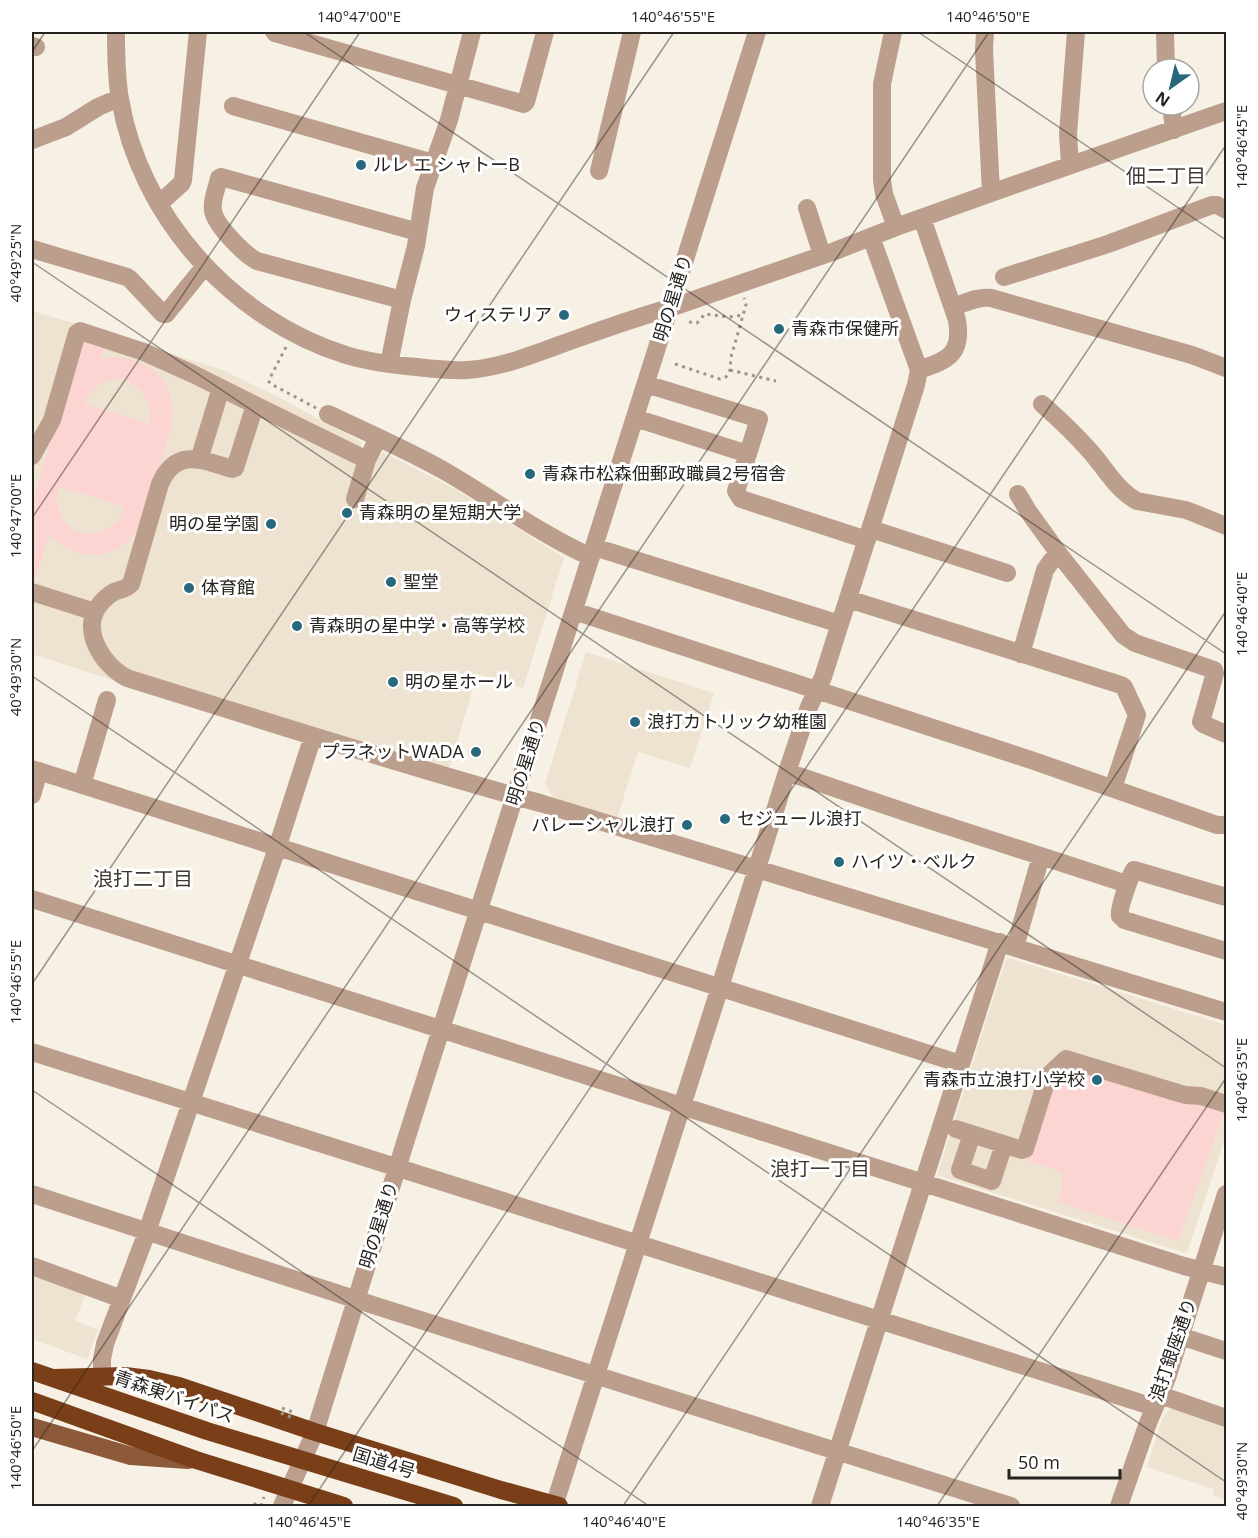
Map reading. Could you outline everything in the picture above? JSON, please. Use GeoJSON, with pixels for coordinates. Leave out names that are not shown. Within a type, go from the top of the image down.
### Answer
{"type":"FeatureCollection","features":[{"type":"Feature","properties":{"kind":"highway","name":"青森東バイパス"},"geometry":{"type":"LineString","coordinates":[[32,1371],[303,1461]]}},
{"type":"Feature","properties":{"kind":"highway"},"geometry":{"type":"LineString","coordinates":[[54,1378],[125,1376],[149,1378],[555,1506]]}},
{"type":"Feature","properties":{"kind":"highway"},"geometry":{"type":"LineString","coordinates":[[32,1401],[196,1460],[344,1506]]}},
{"type":"Feature","properties":{"kind":"highway","name":"国道4号"},"geometry":{"type":"LineString","coordinates":[[303,1461],[454,1506]]}},
{"type":"Feature","properties":{"kind":"main road"},"geometry":{"type":"LineString","coordinates":[[32,1427],[131,1456],[196,1460]]}},
{"type":"Feature","properties":{"kind":"street"},"geometry":{"type":"LineString","coordinates":[[116,32],[119,98],[130,140],[159,204],[180,236],[205,266],[232,293],[262,314],[316,344],[344,354],[388,364],[449,370],[489,367],[521,359],[1227,111]]}},
{"type":"Feature","properties":{"kind":"street"},"geometry":{"type":"LineString","coordinates":[[159,204],[183,180],[198,32]]}},
{"type":"Feature","properties":{"kind":"street"},"geometry":{"type":"LineString","coordinates":[[274,32],[524,104],[545,32]]}},
{"type":"Feature","properties":{"kind":"street"},"geometry":{"type":"LineString","coordinates":[[388,364],[412,262],[425,188],[446,132],[472,32]]}},
{"type":"Feature","properties":{"kind":"street","name":"明の星通り"},"geometry":{"type":"LineString","coordinates":[[282,1506],[315,1432],[757,32]]}},
{"type":"Feature","properties":{"kind":"street"},"geometry":{"type":"LineString","coordinates":[[892,32],[882,84],[882,180],[884,194],[896,226]]}},
{"type":"Feature","properties":{"kind":"street"},"geometry":{"type":"LineString","coordinates":[[985,32],[991,193]]}},
{"type":"Feature","properties":{"kind":"street"},"geometry":{"type":"LineString","coordinates":[[1070,165],[1068,134],[1076,32]]}},
{"type":"Feature","properties":{"kind":"street"},"geometry":{"type":"LineString","coordinates":[[1165,32],[1166,57]]}},
{"type":"Feature","properties":{"kind":"street"},"geometry":{"type":"LineString","coordinates":[[599,171],[625,33]]}},
{"type":"Feature","properties":{"kind":"street"},"geometry":{"type":"LineString","coordinates":[[32,140],[66,127],[98,107],[119,98]]}},
{"type":"Feature","properties":{"kind":"street"},"geometry":{"type":"LineString","coordinates":[[233,106],[433,163]]}},
{"type":"Feature","properties":{"kind":"street"},"geometry":{"type":"LineString","coordinates":[[1172,117],[1174,130]]}},
{"type":"Feature","properties":{"kind":"street"},"geometry":{"type":"LineString","coordinates":[[402,300],[249,257],[219,224],[213,214],[219,178],[418,232]]}},
{"type":"Feature","properties":{"kind":"street"},"geometry":{"type":"LineString","coordinates":[[1004,277],[1108,244],[1212,205],[1227,210]]}},
{"type":"Feature","properties":{"kind":"street"},"geometry":{"type":"LineString","coordinates":[[807,208],[822,255]]}},
{"type":"Feature","properties":{"kind":"street"},"geometry":{"type":"LineString","coordinates":[[919,370],[945,360],[952,354],[958,335],[953,307],[922,218]]}},
{"type":"Feature","properties":{"kind":"street"},"geometry":{"type":"LineString","coordinates":[[555,1506],[787,772],[808,707],[823,677],[916,385],[919,370],[872,237]]}},
{"type":"Feature","properties":{"kind":"street"},"geometry":{"type":"LineString","coordinates":[[32,249],[130,279],[163,314],[166,314],[205,266]]}},
{"type":"Feature","properties":{"kind":"street"},"geometry":{"type":"LineString","coordinates":[[953,307],[978,298],[991,298],[1192,355],[1227,368]]}},
{"type":"Feature","properties":{"kind":"street"},"geometry":{"type":"LineString","coordinates":[[32,456],[52,420],[77,333],[80,331],[144,352],[367,460]]}},
{"type":"Feature","properties":{"kind":"street"},"geometry":{"type":"LineString","coordinates":[[646,384],[759,419],[736,490],[741,499],[1006,573]]}},
{"type":"Feature","properties":{"kind":"street"},"geometry":{"type":"LineString","coordinates":[[199,460],[221,388]]}},
{"type":"Feature","properties":{"kind":"street"},"geometry":{"type":"LineString","coordinates":[[1042,404],[1083,443],[1131,498],[1186,510],[1227,526]]}},
{"type":"Feature","properties":{"kind":"street"},"geometry":{"type":"LineString","coordinates":[[255,405],[235,468],[232,470],[188,459],[171,466],[164,475],[130,584],[126,589],[113,592],[100,603],[95,612],[92,627],[94,639],[107,663],[127,678],[1227,1012]]}},
{"type":"Feature","properties":{"kind":"street"},"geometry":{"type":"LineString","coordinates":[[328,414],[423,459],[548,535],[593,552],[840,624]]}},
{"type":"Feature","properties":{"kind":"street"},"geometry":{"type":"LineString","coordinates":[[635,418],[748,454]]}},
{"type":"Feature","properties":{"kind":"street"},"geometry":{"type":"LineString","coordinates":[[355,499],[367,460],[378,438]]}},
{"type":"Feature","properties":{"kind":"street"},"geometry":{"type":"LineString","coordinates":[[1018,494],[1059,554],[1115,626],[1130,641],[1214,670],[1201,722],[1227,735]]}},
{"type":"Feature","properties":{"kind":"street"},"geometry":{"type":"LineString","coordinates":[[1021,654],[1045,570],[1059,554]]}},
{"type":"Feature","properties":{"kind":"street"},"geometry":{"type":"LineString","coordinates":[[32,592],[95,612]]}},
{"type":"Feature","properties":{"kind":"street"},"geometry":{"type":"LineString","coordinates":[[848,599],[1124,687],[1137,715],[1113,788]]}},
{"type":"Feature","properties":{"kind":"street"},"geometry":{"type":"LineString","coordinates":[[574,611],[1113,788],[1217,825],[1227,825]]}},
{"type":"Feature","properties":{"kind":"street"},"geometry":{"type":"LineString","coordinates":[[82,785],[107,700]]}},
{"type":"Feature","properties":{"kind":"street"},"geometry":{"type":"LineString","coordinates":[[102,1377],[103,1352],[147,1232],[313,736]]}},
{"type":"Feature","properties":{"kind":"street"},"geometry":{"type":"LineString","coordinates":[[32,795],[35,770],[961,1064]]}},
{"type":"Feature","properties":{"kind":"street"},"geometry":{"type":"LineString","coordinates":[[787,772],[1041,856],[1227,897]]}},
{"type":"Feature","properties":{"kind":"street"},"geometry":{"type":"LineString","coordinates":[[820,1506],[961,1064],[1041,856]]}},
{"type":"Feature","properties":{"kind":"street"},"geometry":{"type":"LineString","coordinates":[[1131,877],[1120,913],[1122,918],[1227,951]]}},
{"type":"Feature","properties":{"kind":"street"},"geometry":{"type":"LineString","coordinates":[[32,899],[971,1199],[1227,1277]]}},
{"type":"Feature","properties":{"kind":"street"},"geometry":{"type":"LineString","coordinates":[[32,1052],[879,1320],[1157,1401],[1227,1418]]}},
{"type":"Feature","properties":{"kind":"street"},"geometry":{"type":"LineString","coordinates":[[1004,1144],[992,1181],[960,1170],[964,1132],[1025,1149],[1048,1076],[1066,1059],[1185,1095],[1201,1096],[1227,1104]]}},
{"type":"Feature","properties":{"kind":"street"},"geometry":{"type":"LineString","coordinates":[[971,1199],[978,1176]]}},
{"type":"Feature","properties":{"kind":"street"},"geometry":{"type":"LineString","coordinates":[[32,1194],[1011,1506]]}},
{"type":"Feature","properties":{"kind":"street","name":"浪打銀座通り"},"geometry":{"type":"LineString","coordinates":[[1119,1506],[1167,1378],[1226,1200]]}},
{"type":"Feature","properties":{"kind":"street"},"geometry":{"type":"LineString","coordinates":[[32,1266],[122,1299]]}},
{"type":"Feature","properties":{"kind":"street"},"geometry":{"type":"LineString","coordinates":[[1180,1336],[1227,1351]]}},
{"type":"Feature","properties":{"kind":"path"},"geometry":{"type":"LineString","coordinates":[[675,364],[720,379],[726,377],[746,305],[739,284]]}},
{"type":"Feature","properties":{"kind":"path"},"geometry":{"type":"LineString","coordinates":[[689,322],[697,323],[705,314],[729,317],[743,315]]}},
{"type":"Feature","properties":{"kind":"path"},"geometry":{"type":"LineString","coordinates":[[294,333],[269,382],[328,414]]}},
{"type":"Feature","properties":{"kind":"path"},"geometry":{"type":"LineString","coordinates":[[730,369],[776,381]]}},
{"type":"Feature","properties":{"kind":"path"},"geometry":{"type":"LineString","coordinates":[[293,1418],[281,1411],[295,1413]]}},
{"type":"Feature","properties":{"kind":"shaded area","name":"明の星学園"},"geometry":{"type":"Polygon","coordinates":[[[32,311],[223,370],[361,442],[362,450],[379,457],[383,452],[455,489],[564,558],[523,688],[477,674],[449,770],[125,684],[32,654],[32,311]]]}},
{"type":"Feature","properties":{"kind":"shaded area"},"geometry":{"type":"Polygon","coordinates":[[[81,337],[105,344],[101,359],[133,360],[152,369],[166,385],[171,399],[173,412],[171,428],[148,505],[138,528],[131,537],[113,551],[93,555],[73,550],[60,544],[49,535],[36,576],[32,575],[32,505],[81,337]],[[118,379],[97,387],[89,394],[84,404],[150,424],[150,408],[144,394],[133,384],[118,379]],[[59,487],[57,504],[59,510],[72,529],[82,533],[92,534],[111,526],[125,508],[125,507],[59,487]]]}},
{"type":"Feature","properties":{"kind":"shaded area","name":"浪打カトリック幼稚園"},"geometry":{"type":"Polygon","coordinates":[[[586,652],[714,693],[690,768],[638,752],[617,818],[554,799],[545,784],[586,652]]]}},
{"type":"Feature","properties":{"kind":"shaded area","name":"青森市立浪打小学校"},"geometry":{"type":"Polygon","coordinates":[[[1009,958],[1226,1025],[1226,1135],[1188,1250],[1185,1253],[937,1175],[1005,961],[1009,958]]]}},
{"type":"Feature","properties":{"kind":"shaded area"},"geometry":{"type":"Polygon","coordinates":[[[1072,1067],[1224,1113],[1178,1241],[1058,1202],[1063,1183],[1061,1172],[1027,1161],[1052,1081],[1072,1067]]]}},
{"type":"Feature","properties":{"kind":"shaded area"},"geometry":{"type":"Polygon","coordinates":[[[32,1273],[86,1293],[75,1321],[98,1330],[87,1359],[32,1339],[32,1273]]]}},
{"type":"Feature","properties":{"kind":"shaded area"},"geometry":{"type":"Polygon","coordinates":[[[1171,1403],[1226,1422],[1226,1500],[1213,1496],[1214,1489],[1147,1467],[1162,1419],[1171,1403]]]}},
{"type":"Feature","properties":{"kind":"place","name":"ルレ エ シャトーB"},"geometry":{"type":"Point","coordinates":[361,165]}},
{"type":"Feature","properties":{"kind":"place","name":"ウィステリア"},"geometry":{"type":"Point","coordinates":[564,315]}},
{"type":"Feature","properties":{"kind":"place","name":"青森市保健所"},"geometry":{"type":"Point","coordinates":[779,329]}},
{"type":"Feature","properties":{"kind":"place","name":"青森市松森佃郵政職員2号宿舎"},"geometry":{"type":"Point","coordinates":[530,474]}},
{"type":"Feature","properties":{"kind":"place","name":"青森明の星短期大学"},"geometry":{"type":"Point","coordinates":[347,513]}},
{"type":"Feature","properties":{"kind":"place","name":"明の星学園"},"geometry":{"type":"Point","coordinates":[271,524]}},
{"type":"Feature","properties":{"kind":"place","name":"聖堂"},"geometry":{"type":"Point","coordinates":[391,582]}},
{"type":"Feature","properties":{"kind":"place","name":"体育館"},"geometry":{"type":"Point","coordinates":[189,588]}},
{"type":"Feature","properties":{"kind":"place","name":"青森明の星中学・高等学校"},"geometry":{"type":"Point","coordinates":[297,626]}},
{"type":"Feature","properties":{"kind":"place","name":"明の星ホール"},"geometry":{"type":"Point","coordinates":[393,682]}},
{"type":"Feature","properties":{"kind":"place","name":"浪打カトリック幼稚園"},"geometry":{"type":"Point","coordinates":[635,722]}},
{"type":"Feature","properties":{"kind":"place","name":"プラネットWADA"},"geometry":{"type":"Point","coordinates":[476,752]}},
{"type":"Feature","properties":{"kind":"place","name":"セジュール浪打"},"geometry":{"type":"Point","coordinates":[725,819]}},
{"type":"Feature","properties":{"kind":"place","name":"パレーシャル浪打"},"geometry":{"type":"Point","coordinates":[687,825]}},
{"type":"Feature","properties":{"kind":"place","name":"ハイツ・ベルク"},"geometry":{"type":"Point","coordinates":[839,862]}},
{"type":"Feature","properties":{"kind":"place","name":"青森市立浪打小学校"},"geometry":{"type":"Point","coordinates":[1097,1080]}},
{"type":"Feature","properties":{"kind":"district","name":"佃二丁目"},"geometry":{"type":"Point","coordinates":[1166,176]}},
{"type":"Feature","properties":{"kind":"district","name":"浪打二丁目"},"geometry":{"type":"Point","coordinates":[143,879]}},
{"type":"Feature","properties":{"kind":"district","name":"浪打一丁目"},"geometry":{"type":"Point","coordinates":[820,1169]}}]}
